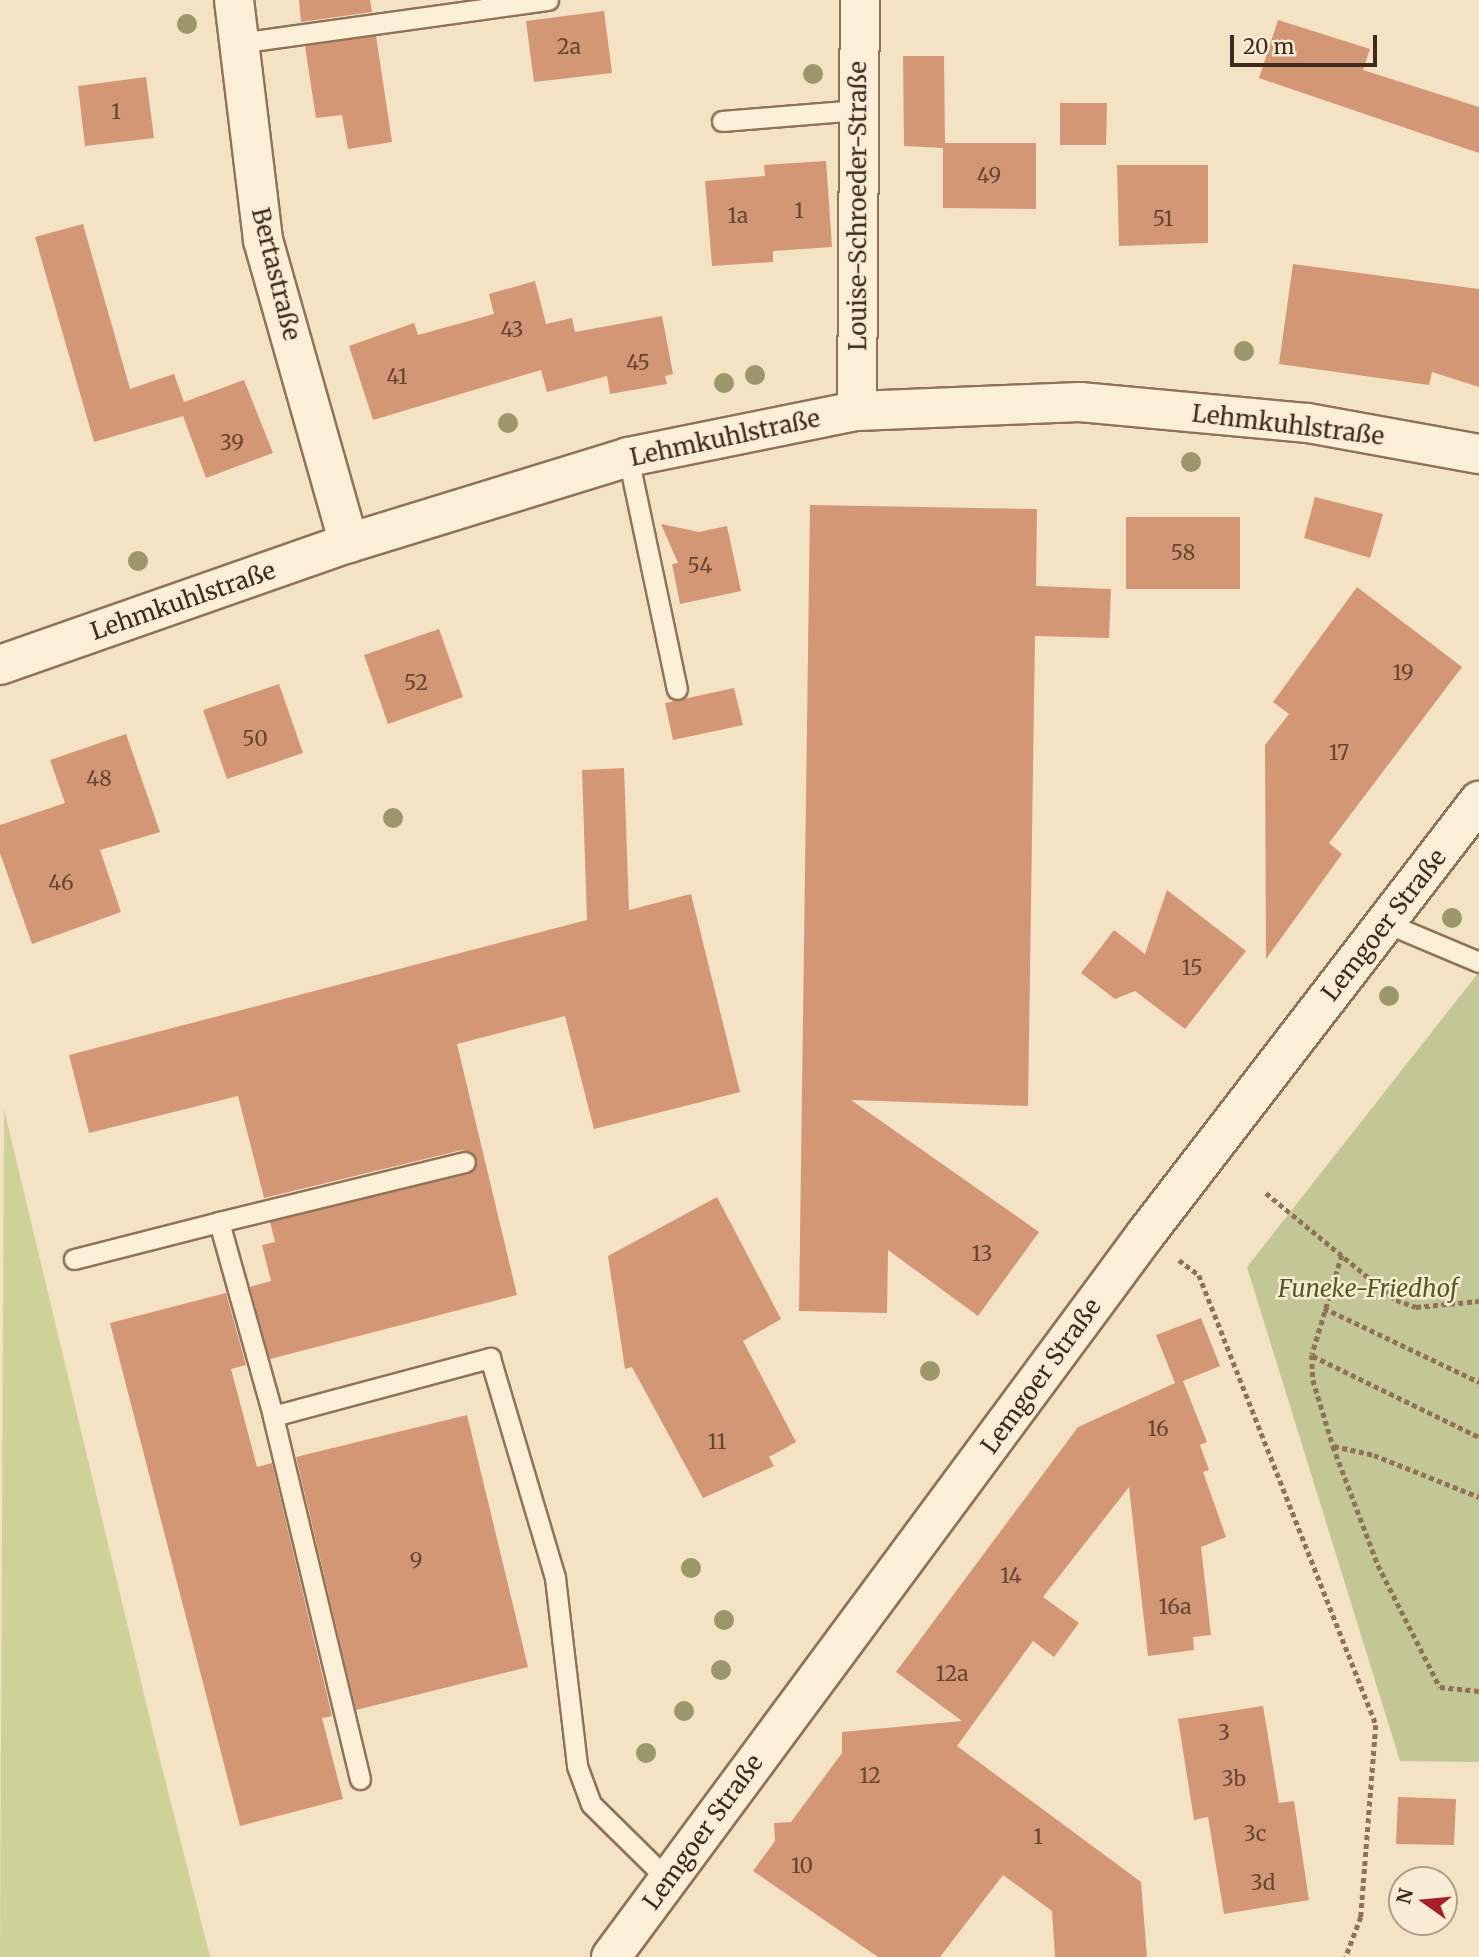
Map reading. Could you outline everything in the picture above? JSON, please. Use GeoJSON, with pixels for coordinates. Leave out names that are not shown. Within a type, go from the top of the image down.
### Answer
{"type":"FeatureCollection","features":[{"type":"Feature","properties":{"kind":"street","name":"Bertastraße"},"geometry":{"type":"LineString","coordinates":[[233,0],[262,240],[349,542]]}},
{"type":"Feature","properties":{"kind":"street","name":"Louise-Schroeder-Straße"},"geometry":{"type":"LineString","coordinates":[[857,411],[860,0]]}},
{"type":"Feature","properties":{"kind":"street","name":"Lehmkuhlstraße"},"geometry":{"type":"LineString","coordinates":[[0,665],[349,542],[628,457],[857,411],[1080,402],[1308,423],[1479,454]]}},
{"type":"Feature","properties":{"kind":"street","name":"Lemgoer Straße"},"geometry":{"type":"LineString","coordinates":[[611,1957],[1145,1235],[1479,802]]}},
{"type":"Feature","properties":{"kind":"lane"},"geometry":{"type":"LineString","coordinates":[[238,43],[548,0]]}},
{"type":"Feature","properties":{"kind":"lane"},"geometry":{"type":"LineString","coordinates":[[722,121],[858,110]]}},
{"type":"Feature","properties":{"kind":"lane"},"geometry":{"type":"LineString","coordinates":[[628,457],[677,689]]}},
{"type":"Feature","properties":{"kind":"lane"},"geometry":{"type":"LineString","coordinates":[[1386,923],[1479,962]]}},
{"type":"Feature","properties":{"kind":"lane"},"geometry":{"type":"LineString","coordinates":[[74,1259],[465,1162]]}},
{"type":"Feature","properties":{"kind":"lane"},"geometry":{"type":"LineString","coordinates":[[219,1223],[273,1416],[360,1779]]}},
{"type":"Feature","properties":{"kind":"lane"},"geometry":{"type":"LineString","coordinates":[[273,1416],[490,1358],[555,1578],[577,1766],[591,1804],[668,1880]]}},
{"type":"Feature","properties":{"kind":"path"},"geometry":{"type":"LineString","coordinates":[[1266,1193],[1396,1300],[1416,1307],[1479,1301]]}},
{"type":"Feature","properties":{"kind":"path"},"geometry":{"type":"LineString","coordinates":[[1145,1235],[1199,1275],[1376,1725],[1361,1917],[1346,1957]]}},
{"type":"Feature","properties":{"kind":"path"},"geometry":{"type":"LineString","coordinates":[[1342,1255],[1312,1355],[1312,1380],[1333,1446],[1378,1564],[1440,1686],[1479,1691]]}},
{"type":"Feature","properties":{"kind":"path"},"geometry":{"type":"LineString","coordinates":[[1324,1308],[1479,1382]]}},
{"type":"Feature","properties":{"kind":"path"},"geometry":{"type":"LineString","coordinates":[[1312,1355],[1479,1437]]}},
{"type":"Feature","properties":{"kind":"path"},"geometry":{"type":"LineString","coordinates":[[1333,1446],[1374,1455],[1479,1497]]}},
{"type":"Feature","properties":{"kind":"green space","name":"Funeke-Friedhof"},"geometry":{"type":"Polygon","coordinates":[[[1479,972],[1479,1762],[1400,1761],[1247,1267],[1479,972]]]}},
{"type":"Feature","properties":{"kind":"green space"},"geometry":{"type":"Polygon","coordinates":[[[4,1109],[154,1736],[210,1957],[0,1957],[4,1109]]]}},
{"type":"Feature","properties":{"kind":"building"},"geometry":{"type":"Polygon","coordinates":[[[299,0],[370,0],[372,12],[301,22],[299,0]]]}},
{"type":"Feature","properties":{"kind":"building"},"geometry":{"type":"Polygon","coordinates":[[[604,11],[612,73],[534,82],[526,21],[604,11]]]}},
{"type":"Feature","properties":{"kind":"building"},"geometry":{"type":"Polygon","coordinates":[[[1278,20],[1370,49],[1363,70],[1479,107],[1479,153],[1259,78],[1278,20]]]}},
{"type":"Feature","properties":{"kind":"building"},"geometry":{"type":"Polygon","coordinates":[[[376,36],[392,142],[348,149],[342,115],[316,118],[305,46],[376,36]]]}},
{"type":"Feature","properties":{"kind":"building"},"geometry":{"type":"Polygon","coordinates":[[[903,56],[944,56],[945,143],[1036,143],[1036,209],[943,208],[943,148],[904,146],[903,56]]]}},
{"type":"Feature","properties":{"kind":"building"},"geometry":{"type":"Polygon","coordinates":[[[146,77],[154,138],[85,146],[78,86],[146,77]]]}},
{"type":"Feature","properties":{"kind":"building"},"geometry":{"type":"Polygon","coordinates":[[[1060,103],[1107,103],[1106,145],[1060,145],[1060,103]]]}},
{"type":"Feature","properties":{"kind":"building"},"geometry":{"type":"Polygon","coordinates":[[[826,161],[832,247],[773,251],[773,262],[712,266],[705,181],[765,176],[764,165],[826,161]]]}},
{"type":"Feature","properties":{"kind":"building"},"geometry":{"type":"Polygon","coordinates":[[[1117,165],[1208,165],[1208,243],[1119,246],[1117,165]]]}},
{"type":"Feature","properties":{"kind":"building"},"geometry":{"type":"Polygon","coordinates":[[[83,224],[130,389],[174,374],[184,402],[244,380],[273,453],[206,478],[183,416],[94,442],[35,237],[83,224]]]}},
{"type":"Feature","properties":{"kind":"building"},"geometry":{"type":"Polygon","coordinates":[[[1293,264],[1479,289],[1479,387],[1432,372],[1429,385],[1279,364],[1293,264]]]}},
{"type":"Feature","properties":{"kind":"building"},"geometry":{"type":"Polygon","coordinates":[[[535,281],[546,324],[572,318],[575,332],[662,316],[673,374],[665,376],[667,384],[610,394],[607,376],[547,392],[541,370],[373,420],[349,346],[414,323],[418,335],[494,314],[489,294],[535,281]]]}},
{"type":"Feature","properties":{"kind":"building"},"geometry":{"type":"Polygon","coordinates":[[[1315,497],[1383,514],[1370,558],[1304,538],[1315,497]]]}},
{"type":"Feature","properties":{"kind":"building"},"geometry":{"type":"Polygon","coordinates":[[[810,505],[1037,509],[1036,586],[1111,589],[1109,638],[1035,636],[1028,1106],[851,1100],[1039,1232],[978,1316],[888,1250],[887,1313],[799,1311],[810,505]]]}},
{"type":"Feature","properties":{"kind":"building"},"geometry":{"type":"Polygon","coordinates":[[[1126,517],[1240,517],[1240,589],[1126,589],[1126,517]]]}},
{"type":"Feature","properties":{"kind":"building"},"geometry":{"type":"Polygon","coordinates":[[[661,524],[699,532],[727,526],[741,591],[680,604],[672,564],[678,563],[661,524]]]}},
{"type":"Feature","properties":{"kind":"building"},"geometry":{"type":"Polygon","coordinates":[[[1357,587],[1462,667],[1329,843],[1342,854],[1266,959],[1265,745],[1289,714],[1273,702],[1357,587]]]}},
{"type":"Feature","properties":{"kind":"building"},"geometry":{"type":"Polygon","coordinates":[[[439,629],[463,697],[388,724],[364,655],[439,629]]]}},
{"type":"Feature","properties":{"kind":"building"},"geometry":{"type":"Polygon","coordinates":[[[279,684],[303,753],[227,779],[203,710],[279,684]]]}},
{"type":"Feature","properties":{"kind":"building"},"geometry":{"type":"Polygon","coordinates":[[[734,688],[743,725],[673,740],[665,703],[734,688]]]}},
{"type":"Feature","properties":{"kind":"building"},"geometry":{"type":"Polygon","coordinates":[[[126,734],[160,832],[100,850],[121,912],[32,944],[0,853],[0,825],[65,803],[50,760],[126,734]]]}},
{"type":"Feature","properties":{"kind":"building"},"geometry":{"type":"Polygon","coordinates":[[[624,768],[629,910],[691,894],[740,1092],[594,1129],[565,1016],[457,1044],[517,1295],[270,1359],[250,1287],[271,1281],[262,1245],[275,1242],[270,1222],[468,1174],[476,1166],[474,1154],[462,1150],[264,1198],[238,1096],[89,1133],[69,1055],[587,920],[582,770],[624,768]]]}},
{"type":"Feature","properties":{"kind":"building"},"geometry":{"type":"Polygon","coordinates":[[[1167,890],[1246,951],[1185,1029],[1135,991],[1115,999],[1081,973],[1114,930],[1145,954],[1167,890]]]}},
{"type":"Feature","properties":{"kind":"building"},"geometry":{"type":"Polygon","coordinates":[[[717,1197],[781,1319],[743,1341],[796,1442],[769,1457],[774,1466],[703,1498],[632,1367],[625,1369],[608,1256],[717,1197]]]}},
{"type":"Feature","properties":{"kind":"building"},"geometry":{"type":"Polygon","coordinates":[[[226,1293],[246,1365],[231,1369],[257,1467],[272,1463],[332,1716],[322,1718],[343,1799],[240,1826],[110,1323],[226,1293]]]}},
{"type":"Feature","properties":{"kind":"building"},"geometry":{"type":"Polygon","coordinates":[[[1201,1318],[1220,1366],[1183,1381],[1207,1442],[1200,1445],[1209,1470],[1203,1472],[1226,1537],[1201,1547],[1211,1635],[1193,1637],[1194,1650],[1148,1656],[1129,1487],[1043,1597],[1079,1623],[1054,1657],[1033,1641],[957,1746],[1141,1882],[1147,1957],[1055,1957],[1052,1911],[1003,1875],[940,1957],[878,1957],[753,1871],[775,1841],[774,1823],[791,1822],[842,1753],[842,1732],[962,1721],[896,1672],[1078,1427],[1175,1383],[1156,1335],[1201,1318]]]}},
{"type":"Feature","properties":{"kind":"building"},"geometry":{"type":"Polygon","coordinates":[[[467,1415],[528,1667],[356,1710],[296,1457],[467,1415]]]}},
{"type":"Feature","properties":{"kind":"building"},"geometry":{"type":"Polygon","coordinates":[[[1263,1706],[1279,1803],[1294,1801],[1309,1900],[1224,1914],[1208,1817],[1194,1820],[1178,1719],[1263,1706]]]}},
{"type":"Feature","properties":{"kind":"building"},"geometry":{"type":"Polygon","coordinates":[[[1398,1797],[1456,1799],[1454,1845],[1396,1844],[1398,1797]]]}}]}
